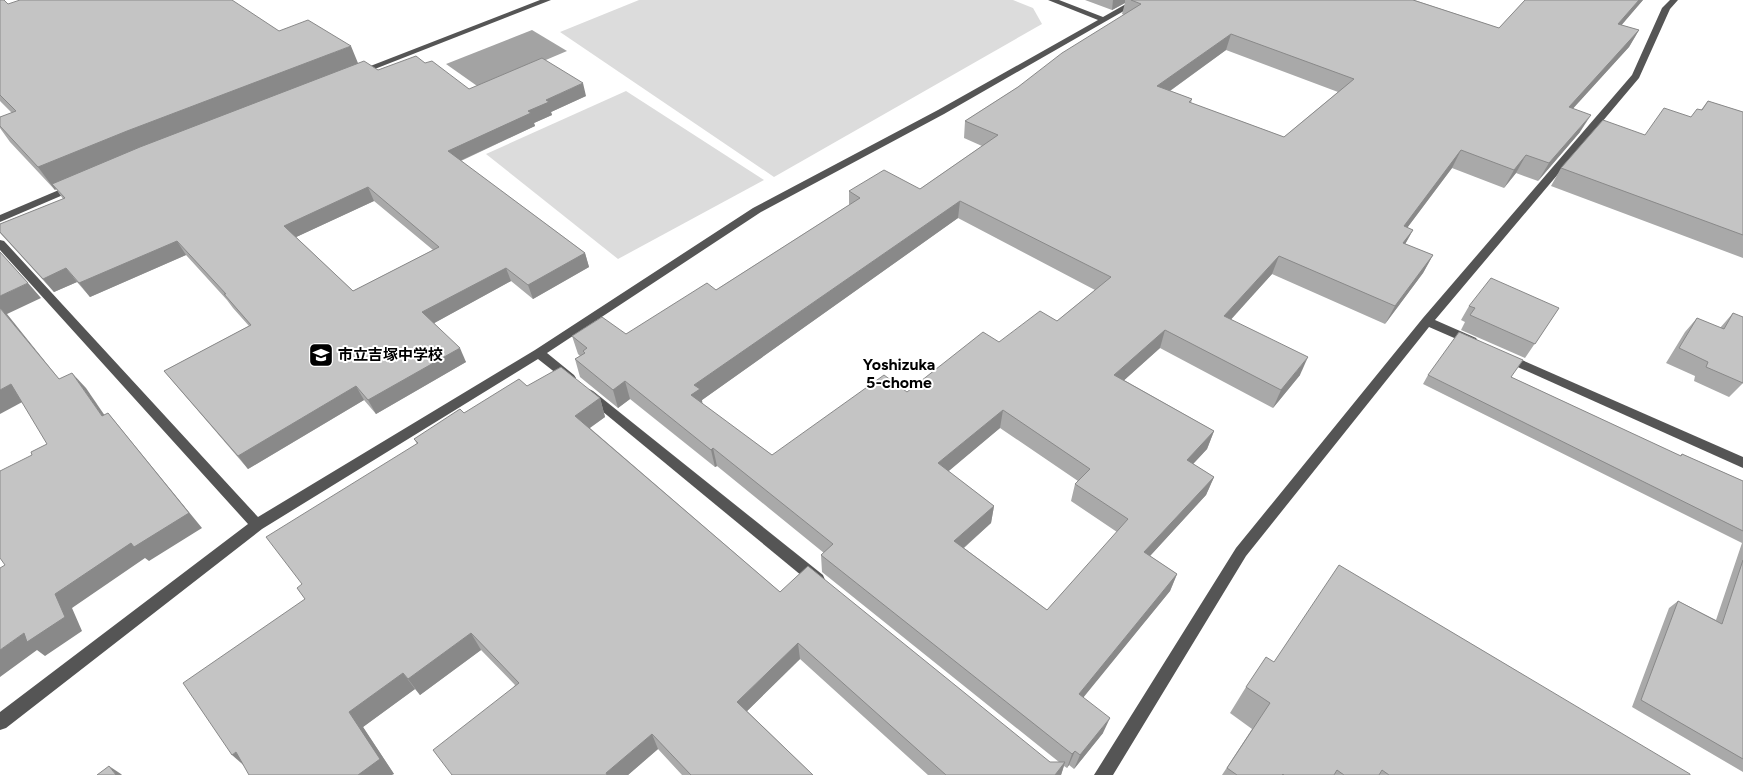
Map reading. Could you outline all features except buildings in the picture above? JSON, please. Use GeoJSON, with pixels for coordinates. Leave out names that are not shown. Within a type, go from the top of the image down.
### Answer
{"type":"FeatureCollection","features":[{"type":"Feature","properties":{"kind":"street"},"geometry":{"type":"LineString","coordinates":[[348,77],[547,0]]}},
{"type":"Feature","properties":{"kind":"street"},"geometry":{"type":"LineString","coordinates":[[1052,0],[1102,19]]}},
{"type":"Feature","properties":{"kind":"street"},"geometry":{"type":"LineString","coordinates":[[0,722],[257,525],[539,353],[757,210],[940,112],[1102,19],[1139,0]]}},
{"type":"Feature","properties":{"kind":"street"},"geometry":{"type":"LineString","coordinates":[[1103,775],[1241,552],[1427,321],[1636,76],[1666,8],[1674,0]]}},
{"type":"Feature","properties":{"kind":"street"},"geometry":{"type":"LineString","coordinates":[[0,219],[81,184]]}},
{"type":"Feature","properties":{"kind":"street"},"geometry":{"type":"LineString","coordinates":[[0,243],[257,525]]}},
{"type":"Feature","properties":{"kind":"street"},"geometry":{"type":"LineString","coordinates":[[1427,321],[1743,463]]}},
{"type":"Feature","properties":{"kind":"street"},"geometry":{"type":"LineString","coordinates":[[539,353],[826,586]]}},
{"type":"Feature","properties":{"kind":"shaded area"},"geometry":{"type":"Polygon","coordinates":[[[639,0],[1013,0],[1033,8],[1042,24],[774,177],[560,32],[639,0]]]}},
{"type":"Feature","properties":{"kind":"shaded area"},"geometry":{"type":"Polygon","coordinates":[[[532,30],[567,51],[480,88],[446,64],[532,30]]]}},
{"type":"Feature","properties":{"kind":"shaded area"},"geometry":{"type":"Polygon","coordinates":[[[626,91],[764,180],[618,259],[486,154],[626,91]]]}},
{"type":"Feature","properties":{"kind":"place","name":"市立吉塚中学校"},"geometry":{"type":"Point","coordinates":[321,355]}},
{"type":"Feature","properties":{"kind":"district","name":"Yoshizuka 5-chome"},"geometry":{"type":"Point","coordinates":[899,373]}}]}
